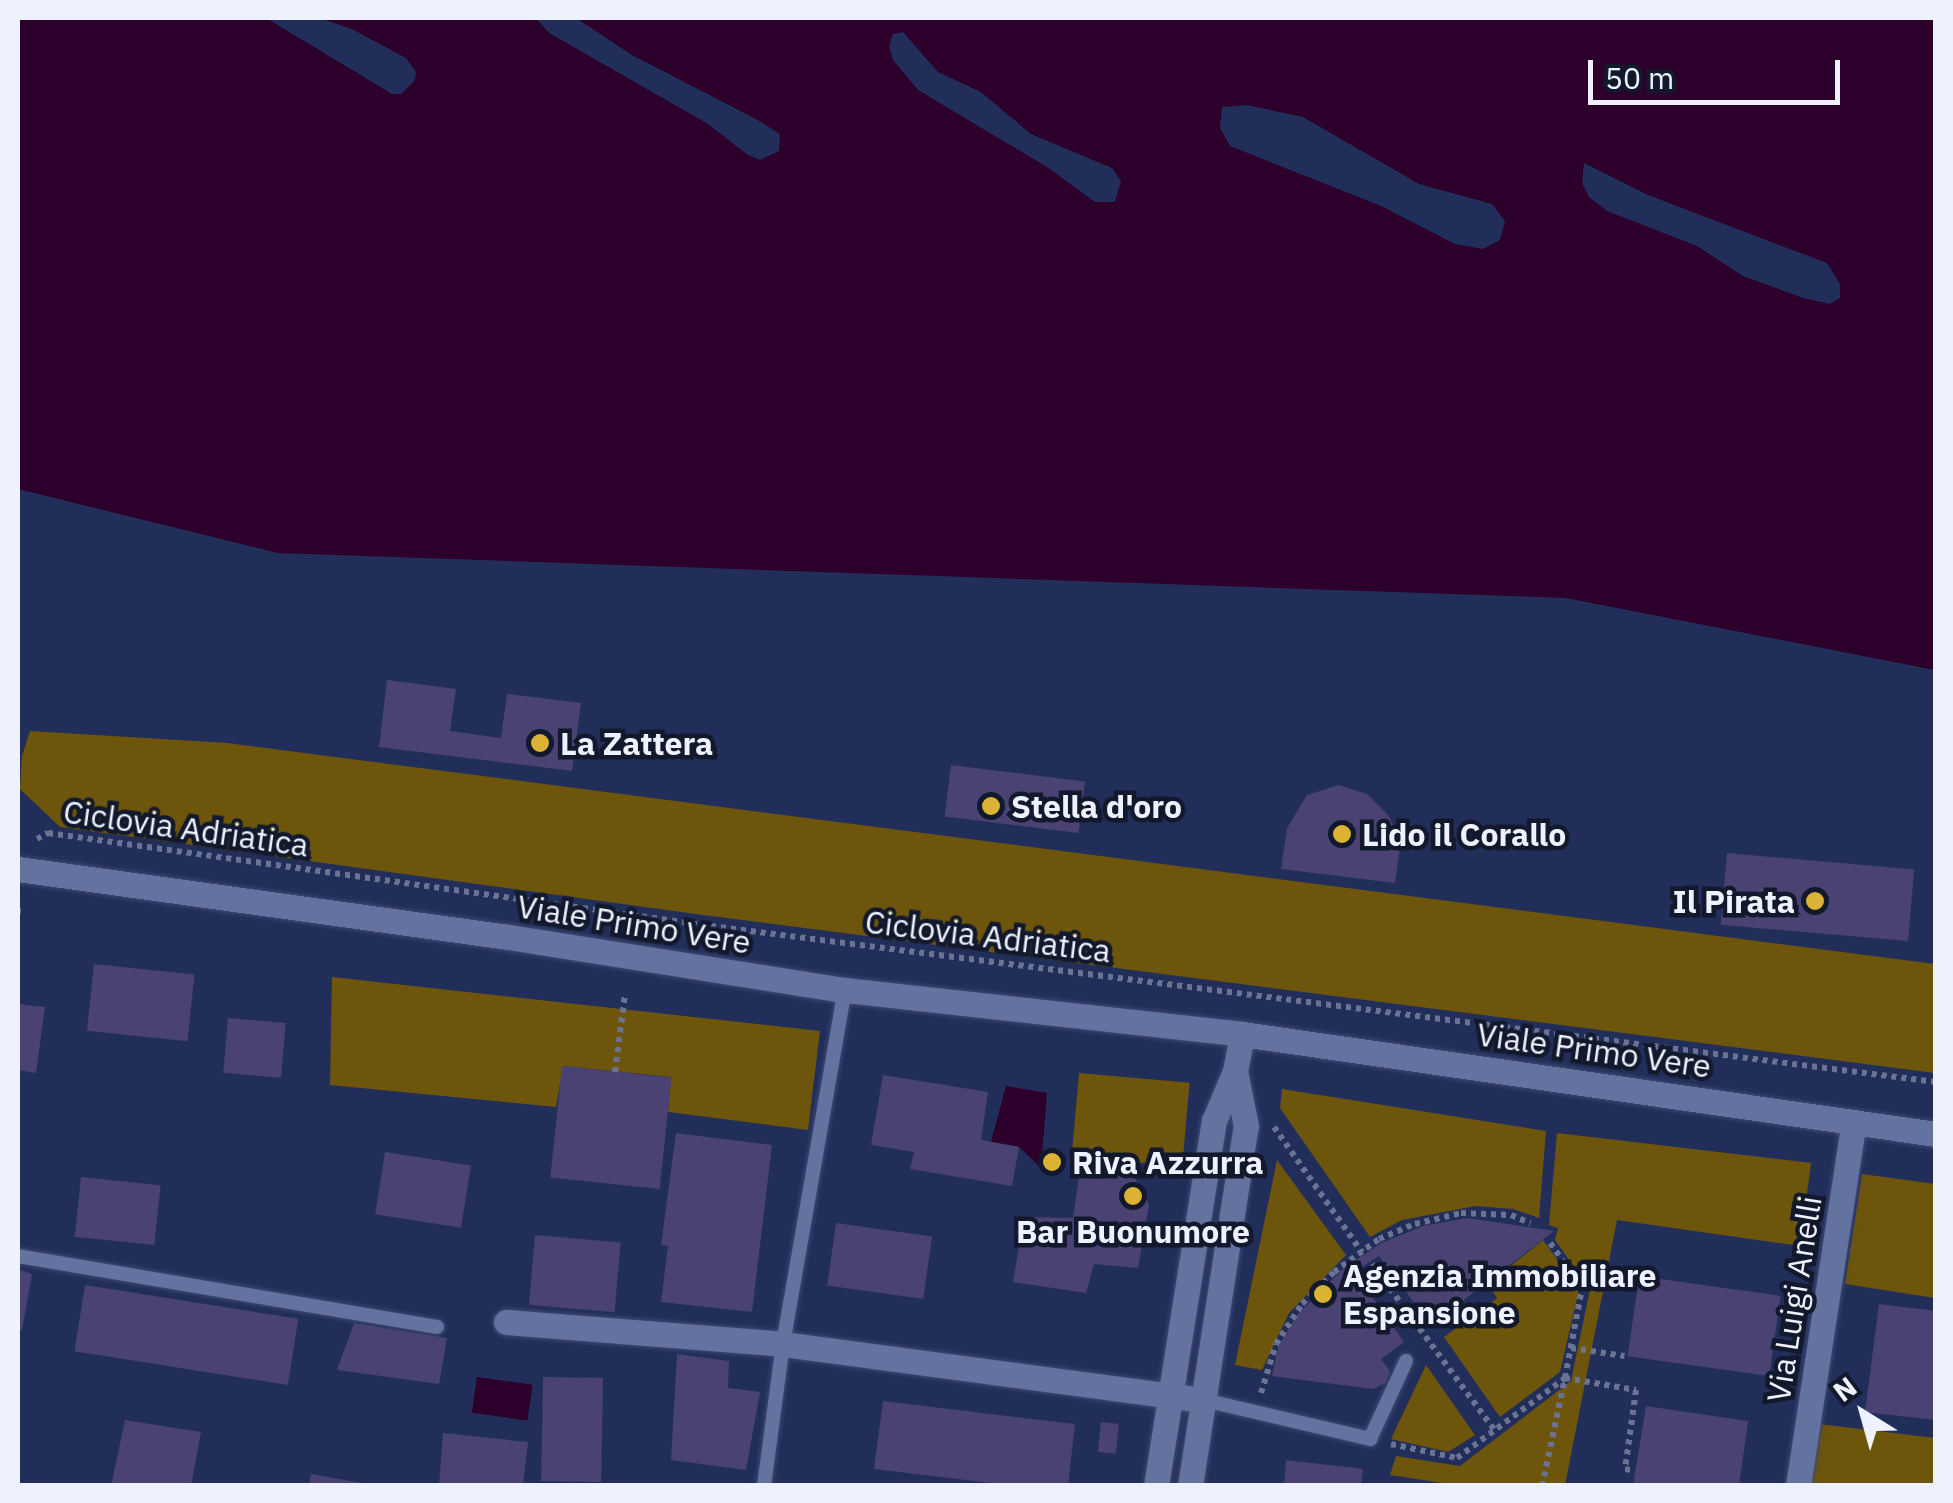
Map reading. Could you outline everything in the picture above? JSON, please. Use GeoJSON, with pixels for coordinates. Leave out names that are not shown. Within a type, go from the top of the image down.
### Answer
{"type":"FeatureCollection","features":[{"type":"Feature","properties":{"kind":"street","name":"Viale Primo Vere"},"geometry":{"type":"LineString","coordinates":[[18,869],[503,936],[845,990],[1242,1034],[1936,1134]]}},
{"type":"Feature","properties":{"kind":"street"},"geometry":{"type":"LineString","coordinates":[[1156,1486],[1214,1121],[1235,1071],[1242,1034]]}},
{"type":"Feature","properties":{"kind":"street"},"geometry":{"type":"LineString","coordinates":[[1190,1486],[1246,1126],[1235,1071]]}},
{"type":"Feature","properties":{"kind":"street","name":"Via Luigi Anelli"},"geometry":{"type":"LineString","coordinates":[[1798,1486],[1854,1122]]}},
{"type":"Feature","properties":{"kind":"street"},"geometry":{"type":"LineString","coordinates":[[506,1322],[783,1344],[1204,1400]]}},
{"type":"Feature","properties":{"kind":"lane"},"geometry":{"type":"LineString","coordinates":[[764,1486],[783,1344],[845,990]]}},
{"type":"Feature","properties":{"kind":"lane"},"geometry":{"type":"LineString","coordinates":[[18,1256],[437,1327]]}},
{"type":"Feature","properties":{"kind":"lane"},"geometry":{"type":"LineString","coordinates":[[1204,1400],[1370,1439],[1406,1361]]}},
{"type":"Feature","properties":{"kind":"path","name":"Ciclovia Adriatica"},"geometry":{"type":"LineString","coordinates":[[37,839],[48,834],[710,926],[1936,1082]]}},
{"type":"Feature","properties":{"kind":"path"},"geometry":{"type":"LineString","coordinates":[[615,1072],[625,994]]}},
{"type":"Feature","properties":{"kind":"path"},"geometry":{"type":"LineString","coordinates":[[1267,1117],[1362,1252]]}},
{"type":"Feature","properties":{"kind":"path"},"geometry":{"type":"LineString","coordinates":[[1256,1413],[1265,1374],[1284,1330],[1312,1293],[1362,1252],[1403,1228],[1461,1213],[1511,1216],[1530,1223]]}},
{"type":"Feature","properties":{"kind":"path"},"geometry":{"type":"LineString","coordinates":[[1542,1486],[1582,1288],[1548,1240]]}},
{"type":"Feature","properties":{"kind":"path"},"geometry":{"type":"LineString","coordinates":[[1372,1264],[1495,1431]]}},
{"type":"Feature","properties":{"kind":"path"},"geometry":{"type":"LineString","coordinates":[[1571,1348],[1624,1356]]}},
{"type":"Feature","properties":{"kind":"path"},"geometry":{"type":"LineString","coordinates":[[1370,1439],[1457,1458],[1566,1378],[1636,1390],[1625,1469],[1636,1471]]}},
{"type":"Feature","properties":{"kind":"shaded area"},"geometry":{"type":"Polygon","coordinates":[[[18,18],[1935,18],[1935,670],[1566,598],[278,553],[18,489],[18,18]]]}},
{"type":"Feature","properties":{"kind":"shaded area"},"geometry":{"type":"Polygon","coordinates":[[[30,731],[227,743],[1935,964],[1935,1073],[703,915],[60,827],[20,789],[22,756],[30,731]]]}},
{"type":"Feature","properties":{"kind":"shaded area"},"geometry":{"type":"Polygon","coordinates":[[[332,977],[820,1031],[808,1130],[668,1112],[671,1077],[563,1066],[556,1107],[330,1085],[332,977]]]}},
{"type":"Feature","properties":{"kind":"shaded area"},"geometry":{"type":"Polygon","coordinates":[[[1079,1073],[1190,1083],[1182,1166],[1072,1157],[1079,1073]]]}},
{"type":"Feature","properties":{"kind":"shaded area"},"geometry":{"type":"Polygon","coordinates":[[[1006,1086],[1047,1093],[1041,1168],[1019,1147],[991,1142],[1006,1086]]]}},
{"type":"Feature","properties":{"kind":"shaded area"},"geometry":{"type":"Polygon","coordinates":[[[1282,1089],[1546,1131],[1539,1218],[1513,1209],[1476,1206],[1402,1220],[1370,1237],[1280,1108],[1282,1089]]]}},
{"type":"Feature","properties":{"kind":"shaded area"},"geometry":{"type":"Polygon","coordinates":[[[1557,1133],[1811,1163],[1800,1246],[1617,1220],[1565,1485],[1456,1485],[1390,1475],[1396,1456],[1460,1466],[1571,1381],[1590,1289],[1555,1240],[1558,1228],[1549,1225],[1557,1133]]]}},
{"type":"Feature","properties":{"kind":"shaded area"},"geometry":{"type":"Polygon","coordinates":[[[1277,1160],[1346,1255],[1289,1313],[1262,1370],[1235,1365],[1277,1160]]]}},
{"type":"Feature","properties":{"kind":"shaded area"},"geometry":{"type":"Polygon","coordinates":[[[1862,1174],[1935,1184],[1935,1298],[1845,1284],[1862,1174]]]}},
{"type":"Feature","properties":{"kind":"shaded area"},"geometry":{"type":"Polygon","coordinates":[[[1543,1240],[1579,1290],[1560,1372],[1500,1417],[1444,1337],[1497,1298],[1488,1284],[1543,1240]]]}},
{"type":"Feature","properties":{"kind":"shaded area"},"geometry":{"type":"Polygon","coordinates":[[[1426,1365],[1475,1435],[1448,1452],[1391,1439],[1426,1365]]]}},
{"type":"Feature","properties":{"kind":"shaded area"},"geometry":{"type":"Polygon","coordinates":[[[477,1377],[532,1385],[527,1420],[472,1413],[477,1377]]]}},
{"type":"Feature","properties":{"kind":"shaded area"},"geometry":{"type":"Polygon","coordinates":[[[1819,1424],[1935,1438],[1935,1485],[1809,1486],[1819,1424]]]}},
{"type":"Feature","properties":{"kind":"pier"},"geometry":{"type":"Polygon","coordinates":[[[266,18],[319,18],[352,29],[406,58],[416,72],[415,80],[401,94],[392,94],[266,18]]]}},
{"type":"Feature","properties":{"kind":"pier"},"geometry":{"type":"Polygon","coordinates":[[[536,18],[576,18],[632,55],[780,134],[779,151],[760,160],[748,155],[708,124],[549,33],[536,18]]]}},
{"type":"Feature","properties":{"kind":"pier"},"geometry":{"type":"Polygon","coordinates":[[[903,32],[938,72],[981,92],[1031,134],[1112,168],[1121,181],[1115,202],[1095,202],[1047,167],[918,90],[893,60],[889,46],[893,34],[903,32]]]}},
{"type":"Feature","properties":{"kind":"pier"},"geometry":{"type":"Polygon","coordinates":[[[1247,105],[1303,117],[1419,184],[1492,204],[1505,221],[1500,240],[1483,249],[1455,244],[1381,206],[1230,146],[1220,128],[1222,107],[1247,105]]]}},
{"type":"Feature","properties":{"kind":"pier"},"geometry":{"type":"Polygon","coordinates":[[[1584,163],[1648,195],[1827,263],[1840,284],[1840,298],[1830,304],[1803,298],[1743,276],[1697,246],[1607,211],[1589,197],[1582,183],[1584,163]]]}},
{"type":"Feature","properties":{"kind":"building"},"geometry":{"type":"Polygon","coordinates":[[[387,680],[456,689],[450,731],[501,738],[507,694],[581,703],[572,771],[379,747],[387,680]]]}},
{"type":"Feature","properties":{"kind":"building"},"geometry":{"type":"Polygon","coordinates":[[[951,765],[1085,781],[1079,833],[945,817],[951,765]]]}},
{"type":"Feature","properties":{"kind":"building","name":"Lido il Corallo"},"geometry":{"type":"Polygon","coordinates":[[[1339,785],[1367,794],[1388,815],[1401,840],[1395,883],[1281,869],[1287,828],[1307,795],[1339,785]]]}},
{"type":"Feature","properties":{"kind":"building","name":"Il Pirata"},"geometry":{"type":"Polygon","coordinates":[[[1727,853],[1914,869],[1908,941],[1721,925],[1727,853]]]}},
{"type":"Feature","properties":{"kind":"building"},"geometry":{"type":"Polygon","coordinates":[[[94,964],[194,975],[187,1041],[87,1031],[94,964]]]}},
{"type":"Feature","properties":{"kind":"building"},"geometry":{"type":"Polygon","coordinates":[[[18,1004],[45,1007],[36,1073],[18,1070],[18,1004]]]}},
{"type":"Feature","properties":{"kind":"building"},"geometry":{"type":"Polygon","coordinates":[[[228,1018],[286,1023],[281,1078],[223,1073],[228,1018]]]}},
{"type":"Feature","properties":{"kind":"building"},"geometry":{"type":"Polygon","coordinates":[[[562,1066],[671,1077],[660,1189],[550,1177],[562,1066]]]}},
{"type":"Feature","properties":{"kind":"building"},"geometry":{"type":"Polygon","coordinates":[[[883,1075],[988,1092],[981,1140],[1019,1147],[1012,1186],[910,1169],[914,1152],[871,1145],[883,1075]]]}},
{"type":"Feature","properties":{"kind":"building"},"geometry":{"type":"Polygon","coordinates":[[[676,1133],[772,1145],[752,1312],[661,1302],[668,1246],[661,1245],[676,1133]]]}},
{"type":"Feature","properties":{"kind":"building"},"geometry":{"type":"Polygon","coordinates":[[[385,1152],[471,1166],[461,1228],[375,1214],[385,1152]]]}},
{"type":"Feature","properties":{"kind":"building"},"geometry":{"type":"Polygon","coordinates":[[[1081,1163],[1117,1167],[1133,1176],[1143,1190],[1149,1205],[1138,1268],[1094,1264],[1086,1293],[1013,1282],[1024,1217],[1073,1218],[1081,1163]]]}},
{"type":"Feature","properties":{"kind":"building"},"geometry":{"type":"Polygon","coordinates":[[[81,1177],[161,1185],[154,1245],[75,1237],[81,1177]]]}},
{"type":"Feature","properties":{"kind":"building"},"geometry":{"type":"Polygon","coordinates":[[[1467,1218],[1554,1231],[1431,1325],[1379,1256],[1354,1272],[1404,1342],[1381,1359],[1390,1371],[1386,1383],[1373,1389],[1272,1376],[1278,1347],[1297,1315],[1343,1269],[1381,1243],[1423,1226],[1467,1218]]]}},
{"type":"Feature","properties":{"kind":"building"},"geometry":{"type":"Polygon","coordinates":[[[836,1223],[932,1236],[923,1299],[827,1285],[836,1223]]]}},
{"type":"Feature","properties":{"kind":"building"},"geometry":{"type":"Polygon","coordinates":[[[535,1235],[621,1242],[615,1312],[529,1305],[535,1235]]]}},
{"type":"Feature","properties":{"kind":"building"},"geometry":{"type":"Polygon","coordinates":[[[18,1269],[32,1274],[22,1330],[18,1330],[18,1269]]]}},
{"type":"Feature","properties":{"kind":"building"},"geometry":{"type":"Polygon","coordinates":[[[1639,1276],[1781,1296],[1769,1376],[1628,1356],[1639,1276]]]}},
{"type":"Feature","properties":{"kind":"building"},"geometry":{"type":"Polygon","coordinates":[[[85,1285],[298,1319],[288,1385],[75,1351],[85,1285]]]}},
{"type":"Feature","properties":{"kind":"building"},"geometry":{"type":"Polygon","coordinates":[[[1879,1304],[1936,1311],[1936,1420],[1865,1412],[1879,1304]]]}},
{"type":"Feature","properties":{"kind":"building"},"geometry":{"type":"Polygon","coordinates":[[[354,1323],[447,1338],[439,1384],[337,1370],[354,1323]]]}},
{"type":"Feature","properties":{"kind":"building"},"geometry":{"type":"Polygon","coordinates":[[[677,1354],[729,1361],[728,1388],[760,1392],[746,1470],[671,1460],[677,1354]]]}},
{"type":"Feature","properties":{"kind":"building"},"geometry":{"type":"Polygon","coordinates":[[[543,1377],[603,1378],[601,1482],[541,1481],[543,1377]]]}},
{"type":"Feature","properties":{"kind":"building"},"geometry":{"type":"Polygon","coordinates":[[[883,1401],[1075,1424],[1068,1486],[1016,1486],[874,1469],[883,1401]]]}},
{"type":"Feature","properties":{"kind":"building"},"geometry":{"type":"Polygon","coordinates":[[[1646,1406],[1748,1421],[1739,1486],[1633,1486],[1646,1406]]]}},
{"type":"Feature","properties":{"kind":"building"},"geometry":{"type":"Polygon","coordinates":[[[125,1420],[201,1432],[191,1486],[111,1486],[125,1420]]]}},
{"type":"Feature","properties":{"kind":"building"},"geometry":{"type":"Polygon","coordinates":[[[1101,1422],[1119,1424],[1116,1454],[1098,1452],[1101,1422]]]}},
{"type":"Feature","properties":{"kind":"building"},"geometry":{"type":"Polygon","coordinates":[[[443,1433],[528,1442],[523,1486],[439,1486],[443,1433]]]}},
{"type":"Feature","properties":{"kind":"building"},"geometry":{"type":"Polygon","coordinates":[[[1286,1460],[1363,1469],[1361,1486],[1284,1486],[1286,1460]]]}},
{"type":"Feature","properties":{"kind":"building"},"geometry":{"type":"Polygon","coordinates":[[[311,1474],[367,1484],[367,1486],[309,1486],[311,1474]]]}},
{"type":"Feature","properties":{"kind":"place","name":"La Zattera"},"geometry":{"type":"Point","coordinates":[540,743]}},
{"type":"Feature","properties":{"kind":"place","name":"Stella d'oro"},"geometry":{"type":"Point","coordinates":[991,806]}},
{"type":"Feature","properties":{"kind":"place","name":"Lido il Corallo"},"geometry":{"type":"Point","coordinates":[1342,834]}},
{"type":"Feature","properties":{"kind":"place","name":"Il Pirata"},"geometry":{"type":"Point","coordinates":[1815,901]}},
{"type":"Feature","properties":{"kind":"place","name":"Riva Azzurra"},"geometry":{"type":"Point","coordinates":[1052,1162]}},
{"type":"Feature","properties":{"kind":"place","name":"Bar Buonumore"},"geometry":{"type":"Point","coordinates":[1133,1196]}},
{"type":"Feature","properties":{"kind":"place","name":"Agenzia Immobiliare Espansione"},"geometry":{"type":"Point","coordinates":[1323,1294]}}]}
